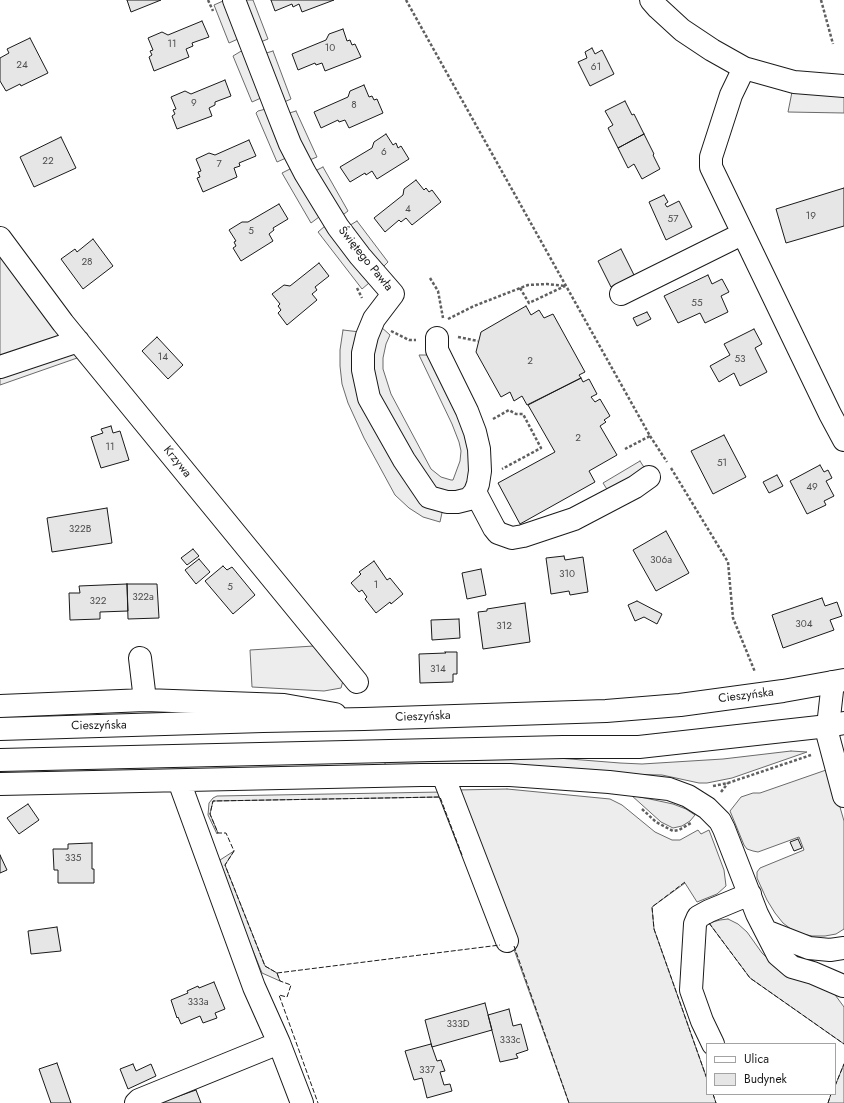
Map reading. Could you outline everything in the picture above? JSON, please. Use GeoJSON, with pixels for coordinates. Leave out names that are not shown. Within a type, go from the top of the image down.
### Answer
{"type":"FeatureCollection","features":[{"type":"Feature","properties":{"kind":"street","name":"Świętego Pawła"},"geometry":{"type":"LineString","coordinates":[[234,0],[290,144],[305,173],[338,227],[360,256],[393,294],[374,319],[367,336],[363,353],[363,370],[369,398],[404,460],[430,497],[447,502],[457,502],[469,499],[475,492]]}},
{"type":"Feature","properties":{"kind":"street"},"geometry":{"type":"LineString","coordinates":[[651,0],[682,30],[712,50],[744,68],[794,82],[844,86]]}},
{"type":"Feature","properties":{"kind":"street"},"geometry":{"type":"LineString","coordinates":[[744,68],[731,95],[711,157],[711,167],[742,234],[844,440]]}},
{"type":"Feature","properties":{"kind":"street"},"geometry":{"type":"LineString","coordinates":[[621,294],[742,234]]}},
{"type":"Feature","properties":{"kind":"street","name":"Krzywa"},"geometry":{"type":"LineString","coordinates":[[0,238],[39,292],[78,341],[357,682]]}},
{"type":"Feature","properties":{"kind":"street"},"geometry":{"type":"LineString","coordinates":[[434,334],[437,350],[467,411],[475,432],[479,449],[480,471],[475,492],[498,533],[512,538],[523,536],[574,519],[635,487],[649,477]]}},
{"type":"Feature","properties":{"kind":"street"},"geometry":{"type":"LineString","coordinates":[[0,367],[78,341]]}},
{"type":"Feature","properties":{"kind":"street"},"geometry":{"type":"LineString","coordinates":[[140,658],[145,700]]}},
{"type":"Feature","properties":{"kind":"street"},"geometry":{"type":"LineString","coordinates":[[838,681],[844,703]]}},
{"type":"Feature","properties":{"kind":"street"},"geometry":{"type":"LineString","coordinates":[[838,681],[836,724],[831,748],[844,796]]}},
{"type":"Feature","properties":{"kind":"street","name":"Cieszyńska"},"geometry":{"type":"LineString","coordinates":[[0,729],[364,719],[641,708],[783,691],[838,681]]}},
{"type":"Feature","properties":{"kind":"street"},"geometry":{"type":"LineString","coordinates":[[0,706],[145,700],[284,705],[364,719]]}},
{"type":"Feature","properties":{"kind":"street"},"geometry":{"type":"LineString","coordinates":[[0,760],[525,748],[638,747],[836,724]]}},
{"type":"Feature","properties":{"kind":"street"},"geometry":{"type":"LineString","coordinates":[[444,775],[507,941]]}},
{"type":"Feature","properties":{"kind":"street"},"geometry":{"type":"LineString","coordinates":[[0,784],[510,775],[652,786],[683,794],[707,808],[720,821],[757,914],[768,932],[778,955],[792,967],[814,973],[843,987]]}},
{"type":"Feature","properties":{"kind":"street"},"geometry":{"type":"LineString","coordinates":[[179,781],[254,987],[275,1034],[302,1103]]}},
{"type":"Feature","properties":{"kind":"street"},"geometry":{"type":"LineString","coordinates":[[713,1043],[702,1021],[691,990],[695,924],[698,917],[709,911],[750,894]]}},
{"type":"Feature","properties":{"kind":"street"},"geometry":{"type":"LineString","coordinates":[[768,932],[809,948],[830,950],[844,948]]}},
{"type":"Feature","properties":{"kind":"street"},"geometry":{"type":"LineString","coordinates":[[843,987],[840,973],[844,955]]}},
{"type":"Feature","properties":{"kind":"street"},"geometry":{"type":"LineString","coordinates":[[136,1103],[139,1100],[275,1034]]}},
{"type":"Feature","properties":{"kind":"path"},"geometry":{"type":"LineString","coordinates":[[406,0],[650,436],[728,562],[733,618],[755,672]]}},
{"type":"Feature","properties":{"kind":"path"},"geometry":{"type":"LineString","coordinates":[[821,0],[834,44]]}},
{"type":"Feature","properties":{"kind":"path"},"geometry":{"type":"LineString","coordinates":[[430,278],[438,291],[442,314]]}},
{"type":"Feature","properties":{"kind":"path"},"geometry":{"type":"LineString","coordinates":[[395,334],[409,340],[434,334],[474,306],[528,285],[547,284],[566,286]]}},
{"type":"Feature","properties":{"kind":"path"},"geometry":{"type":"LineString","coordinates":[[520,288],[529,304],[566,286]]}},
{"type":"Feature","properties":{"kind":"path"},"geometry":{"type":"LineString","coordinates":[[490,420],[509,410],[516,414],[523,414],[541,448],[500,470]]}},
{"type":"Feature","properties":{"kind":"path"},"geometry":{"type":"LineString","coordinates":[[625,449],[650,436]]}},
{"type":"Feature","properties":{"kind":"path"},"geometry":{"type":"LineString","coordinates":[[712,786],[747,777],[831,748]]}},
{"type":"Feature","properties":{"kind":"shaded area"},"geometry":{"type":"Polygon","coordinates":[[[242,0],[253,0],[268,39],[258,43],[242,0]]]}},
{"type":"Feature","properties":{"kind":"shaded area"},"geometry":{"type":"Polygon","coordinates":[[[223,1],[238,39],[229,43],[214,5],[223,1]]]}},
{"type":"Feature","properties":{"kind":"shaded area"},"geometry":{"type":"Polygon","coordinates":[[[243,50],[261,98],[252,102],[233,56],[243,50]]]}},
{"type":"Feature","properties":{"kind":"shaded area"},"geometry":{"type":"Polygon","coordinates":[[[273,51],[291,99],[282,103],[263,54],[273,51]]]}},
{"type":"Feature","properties":{"kind":"shaded area"},"geometry":{"type":"Polygon","coordinates":[[[794,82],[844,86],[844,113],[788,112],[794,82]]]}},
{"type":"Feature","properties":{"kind":"shaded area"},"geometry":{"type":"Polygon","coordinates":[[[266,109],[286,158],[277,162],[256,113],[266,109]]]}},
{"type":"Feature","properties":{"kind":"shaded area"},"geometry":{"type":"Polygon","coordinates":[[[296,111],[317,157],[307,161],[286,114],[296,111]]]}},
{"type":"Feature","properties":{"kind":"shaded area"},"geometry":{"type":"Polygon","coordinates":[[[323,167],[348,211],[340,217],[313,172],[323,167]]]}},
{"type":"Feature","properties":{"kind":"shaded area"},"geometry":{"type":"Polygon","coordinates":[[[292,168],[319,217],[311,223],[282,173],[292,168]]]}},
{"type":"Feature","properties":{"kind":"shaded area"},"geometry":{"type":"Polygon","coordinates":[[[357,221],[388,262],[381,269],[347,227],[357,221]]]}},
{"type":"Feature","properties":{"kind":"shaded area"},"geometry":{"type":"Polygon","coordinates":[[[325,226],[369,283],[362,289],[318,232],[325,226]]]}},
{"type":"Feature","properties":{"kind":"shaded area"},"geometry":{"type":"Polygon","coordinates":[[[0,252],[60,335],[54,340],[0,361],[0,252]]]}},
{"type":"Feature","properties":{"kind":"shaded area"},"geometry":{"type":"Polygon","coordinates":[[[380,326],[390,335],[386,344],[383,358],[383,369],[391,394],[431,469],[441,477],[451,480],[453,480],[460,461],[461,451],[459,442],[419,355],[432,355],[462,414],[473,466],[465,488],[455,496],[434,488],[424,479],[377,392],[371,367],[380,326]]]}},
{"type":"Feature","properties":{"kind":"shaded area"},"geometry":{"type":"Polygon","coordinates":[[[343,330],[360,332],[355,352],[443,508],[440,522],[423,517],[409,508],[395,495],[364,438],[348,403],[342,384],[340,350],[343,330]]]}},
{"type":"Feature","properties":{"kind":"shaded area"},"geometry":{"type":"Polygon","coordinates":[[[73,351],[80,357],[0,385],[0,375],[73,351]]]}},
{"type":"Feature","properties":{"kind":"shaded area"},"geometry":{"type":"Polygon","coordinates":[[[640,461],[647,472],[610,494],[603,483],[640,461]]]}},
{"type":"Feature","properties":{"kind":"shaded area"},"geometry":{"type":"Polygon","coordinates":[[[314,646],[344,677],[341,688],[324,691],[252,687],[250,650],[314,646]]]}},
{"type":"Feature","properties":{"kind":"shaded area"},"geometry":{"type":"Polygon","coordinates":[[[791,751],[807,752],[732,778],[707,783],[699,783],[662,775],[385,769],[385,761],[545,757],[642,764],[723,759],[791,751]]]}},
{"type":"Feature","properties":{"kind":"shaded area"},"geometry":{"type":"Polygon","coordinates":[[[829,769],[844,821],[844,929],[836,934],[812,936],[802,934],[783,923],[767,900],[757,878],[757,872],[760,868],[804,850],[799,837],[758,852],[747,849],[730,811],[741,797],[753,793],[760,793],[829,769]]]}},
{"type":"Feature","properties":{"kind":"shaded area"},"geometry":{"type":"Polygon","coordinates":[[[507,789],[610,799],[622,805],[655,832],[672,840],[680,840],[698,830],[701,834],[709,830],[724,870],[726,886],[717,894],[697,902],[685,883],[652,907],[654,929],[706,1076],[706,1095],[713,1095],[716,1103],[569,1103],[457,790],[507,789]]]}},
{"type":"Feature","properties":{"kind":"shaded area"},"geometry":{"type":"Polygon","coordinates":[[[443,792],[497,945],[440,797],[213,801],[210,814],[218,833],[217,834],[208,815],[209,803],[217,796],[443,792]]]}},
{"type":"Feature","properties":{"kind":"shaded area"},"geometry":{"type":"Polygon","coordinates":[[[631,795],[673,804],[686,809],[695,815],[690,821],[682,826],[673,828],[661,822],[631,795]]]}},
{"type":"Feature","properties":{"kind":"shaded area"},"geometry":{"type":"Polygon","coordinates":[[[234,851],[225,865],[265,966],[277,973],[280,981],[262,973],[218,865],[220,860],[234,851]]]}},
{"type":"Feature","properties":{"kind":"shaded area"},"geometry":{"type":"Polygon","coordinates":[[[728,919],[738,924],[747,932],[762,953],[780,970],[833,992],[844,1007],[844,1044],[750,978],[709,923],[728,919]]]}},
{"type":"Feature","properties":{"kind":"shaded area"},"geometry":{"type":"Polygon","coordinates":[[[844,1064],[844,1103],[828,1103],[831,1095],[836,1095],[836,1084],[844,1064]]]}},
{"type":"Feature","properties":{"kind":"building"},"geometry":{"type":"Polygon","coordinates":[[[127,0],[161,0],[131,12],[127,0]]]}},
{"type":"Feature","properties":{"kind":"building"},"geometry":{"type":"Polygon","coordinates":[[[271,0],[334,0],[302,12],[299,4],[293,7],[292,4],[275,11],[271,0]]]}},
{"type":"Feature","properties":{"kind":"building"},"geometry":{"type":"Polygon","coordinates":[[[202,21],[209,37],[192,43],[193,46],[186,49],[189,57],[154,71],[149,57],[152,55],[150,51],[153,50],[148,38],[162,32],[168,35],[202,21]]]}},
{"type":"Feature","properties":{"kind":"building"},"geometry":{"type":"Polygon","coordinates":[[[343,29],[347,41],[350,40],[352,45],[355,44],[361,57],[325,71],[322,63],[316,65],[315,63],[298,70],[292,54],[326,40],[329,34],[343,29]]]}},
{"type":"Feature","properties":{"kind":"building"},"geometry":{"type":"Polygon","coordinates":[[[30,38],[48,73],[21,86],[20,84],[6,91],[0,81],[0,58],[9,53],[7,49],[30,38]]]}},
{"type":"Feature","properties":{"kind":"building"},"geometry":{"type":"Polygon","coordinates":[[[592,48],[595,54],[602,50],[614,74],[590,86],[578,62],[587,58],[585,52],[592,48]]]}},
{"type":"Feature","properties":{"kind":"building"},"geometry":{"type":"Polygon","coordinates":[[[225,80],[231,96],[215,102],[215,105],[209,108],[212,116],[177,129],[172,116],[175,114],[173,110],[176,109],[171,97],[185,91],[191,94],[225,80]]]}},
{"type":"Feature","properties":{"kind":"building"},"geometry":{"type":"Polygon","coordinates":[[[364,85],[369,97],[372,96],[374,100],[377,99],[383,113],[349,128],[345,120],[339,122],[338,120],[321,128],[314,112],[348,97],[350,91],[364,85]]]}},
{"type":"Feature","properties":{"kind":"building"},"geometry":{"type":"Polygon","coordinates":[[[625,101],[632,115],[634,114],[644,134],[618,148],[608,128],[613,125],[605,111],[625,101]]]}},
{"type":"Feature","properties":{"kind":"building"},"geometry":{"type":"Polygon","coordinates":[[[386,134],[393,145],[396,143],[398,148],[401,146],[409,159],[377,179],[372,171],[366,175],[365,173],[350,182],[340,167],[372,148],[374,142],[386,134]]]}},
{"type":"Feature","properties":{"kind":"building"},"geometry":{"type":"Polygon","coordinates":[[[644,134],[660,169],[642,179],[634,164],[628,168],[618,148],[644,134]]]}},
{"type":"Feature","properties":{"kind":"building"},"geometry":{"type":"Polygon","coordinates":[[[61,137],[76,168],[34,187],[20,157],[61,137]]]}},
{"type":"Feature","properties":{"kind":"building"},"geometry":{"type":"Polygon","coordinates":[[[249,140],[256,156],[239,163],[240,166],[234,168],[237,177],[203,192],[197,178],[200,177],[198,172],[201,171],[196,159],[209,153],[215,155],[249,140]]]}},
{"type":"Feature","properties":{"kind":"building"},"geometry":{"type":"Polygon","coordinates":[[[416,180],[424,190],[426,188],[429,192],[432,190],[441,202],[412,225],[406,218],[401,222],[399,220],[385,232],[374,218],[403,195],[404,189],[416,180]]]}},
{"type":"Feature","properties":{"kind":"building"},"geometry":{"type":"Polygon","coordinates":[[[844,188],[844,226],[786,243],[776,209],[844,188]]]}},
{"type":"Feature","properties":{"kind":"building"},"geometry":{"type":"Polygon","coordinates":[[[664,195],[668,202],[665,204],[667,207],[679,201],[692,227],[666,240],[649,202],[664,195]]]}},
{"type":"Feature","properties":{"kind":"building"},"geometry":{"type":"Polygon","coordinates":[[[279,204],[288,219],[273,228],[274,230],[269,234],[273,241],[241,261],[233,248],[236,246],[234,242],[236,241],[229,230],[242,222],[248,222],[279,204]]]}},
{"type":"Feature","properties":{"kind":"building"},"geometry":{"type":"Polygon","coordinates":[[[93,239],[113,266],[83,289],[61,259],[75,249],[77,252],[93,239]]]}},
{"type":"Feature","properties":{"kind":"building"},"geometry":{"type":"Polygon","coordinates":[[[621,249],[634,275],[611,287],[598,261],[621,249]]]}},
{"type":"Feature","properties":{"kind":"building"},"geometry":{"type":"Polygon","coordinates":[[[319,263],[329,276],[315,287],[317,290],[312,294],[317,300],[287,325],[278,313],[281,310],[278,306],[280,304],[272,294],[284,285],[290,286],[319,263]]]}},
{"type":"Feature","properties":{"kind":"building"},"geometry":{"type":"Polygon","coordinates":[[[708,275],[712,284],[722,279],[729,292],[721,296],[728,312],[705,323],[700,313],[678,323],[664,296],[708,275]]]}},
{"type":"Feature","properties":{"kind":"building"},"geometry":{"type":"Polygon","coordinates":[[[526,306],[531,315],[539,310],[544,318],[553,314],[585,372],[579,375],[581,378],[527,405],[522,396],[514,401],[510,392],[501,397],[476,352],[481,332],[526,306]]]}},
{"type":"Feature","properties":{"kind":"building"},"geometry":{"type":"Polygon","coordinates":[[[647,312],[651,319],[637,326],[633,318],[647,312]]]}},
{"type":"Feature","properties":{"kind":"building"},"geometry":{"type":"Polygon","coordinates":[[[754,329],[762,344],[755,348],[767,372],[740,386],[734,373],[719,382],[710,366],[730,355],[724,344],[754,329]]]}},
{"type":"Feature","properties":{"kind":"building"},"geometry":{"type":"Polygon","coordinates":[[[157,337],[183,365],[168,379],[142,351],[157,337]]]}},
{"type":"Feature","properties":{"kind":"building"},"geometry":{"type":"Polygon","coordinates":[[[581,378],[583,382],[589,379],[597,394],[591,397],[595,402],[600,399],[610,416],[604,420],[606,422],[600,426],[617,455],[589,471],[595,482],[520,524],[498,483],[555,452],[528,405],[581,378]]]}},
{"type":"Feature","properties":{"kind":"building"},"geometry":{"type":"Polygon","coordinates":[[[111,426],[113,433],[120,431],[129,460],[101,468],[91,437],[103,433],[101,429],[111,426]]]}},
{"type":"Feature","properties":{"kind":"building"},"geometry":{"type":"Polygon","coordinates":[[[724,435],[746,477],[713,494],[691,451],[724,435]]]}},
{"type":"Feature","properties":{"kind":"building"},"geometry":{"type":"Polygon","coordinates":[[[820,465],[824,472],[828,470],[832,478],[826,481],[834,496],[824,501],[826,505],[807,514],[790,481],[820,465]]]}},
{"type":"Feature","properties":{"kind":"building"},"geometry":{"type":"Polygon","coordinates":[[[777,475],[783,486],[769,493],[763,482],[777,475]]]}},
{"type":"Feature","properties":{"kind":"building"},"geometry":{"type":"Polygon","coordinates":[[[107,508],[112,543],[52,552],[47,518],[107,508]]]}},
{"type":"Feature","properties":{"kind":"building"},"geometry":{"type":"Polygon","coordinates":[[[666,531],[689,573],[656,591],[633,550],[666,531]]]}},
{"type":"Feature","properties":{"kind":"building"},"geometry":{"type":"Polygon","coordinates":[[[193,549],[199,556],[187,565],[181,558],[193,549]]]}},
{"type":"Feature","properties":{"kind":"building"},"geometry":{"type":"Polygon","coordinates":[[[564,556],[565,560],[583,557],[588,592],[570,595],[569,591],[551,594],[546,558],[564,556]]]}},
{"type":"Feature","properties":{"kind":"building"},"geometry":{"type":"Polygon","coordinates":[[[199,559],[210,572],[196,584],[185,570],[199,559]]]}},
{"type":"Feature","properties":{"kind":"building"},"geometry":{"type":"Polygon","coordinates":[[[374,561],[387,580],[390,578],[403,594],[391,604],[390,602],[376,613],[365,599],[367,597],[362,590],[359,592],[351,583],[361,574],[359,572],[374,561]]]}},
{"type":"Feature","properties":{"kind":"building"},"geometry":{"type":"Polygon","coordinates":[[[223,566],[227,570],[232,567],[255,595],[233,614],[205,581],[223,566]]]}},
{"type":"Feature","properties":{"kind":"building"},"geometry":{"type":"Polygon","coordinates":[[[481,569],[486,595],[467,599],[462,573],[481,569]]]}},
{"type":"Feature","properties":{"kind":"building"},"geometry":{"type":"Polygon","coordinates":[[[127,584],[128,611],[100,612],[100,619],[70,620],[69,593],[80,593],[79,586],[127,584]]]}},
{"type":"Feature","properties":{"kind":"building"},"geometry":{"type":"Polygon","coordinates":[[[127,584],[157,584],[159,618],[128,619],[127,584]]]}},
{"type":"Feature","properties":{"kind":"building"},"geometry":{"type":"Polygon","coordinates":[[[822,598],[825,606],[837,602],[842,616],[830,620],[834,630],[783,648],[772,615],[822,598]]]}},
{"type":"Feature","properties":{"kind":"building"},"geometry":{"type":"Polygon","coordinates":[[[637,601],[662,614],[657,624],[644,617],[635,621],[628,605],[637,601]]]}},
{"type":"Feature","properties":{"kind":"building"},"geometry":{"type":"Polygon","coordinates":[[[525,603],[530,642],[483,649],[478,612],[487,611],[487,609],[525,603]]]}},
{"type":"Feature","properties":{"kind":"building"},"geometry":{"type":"Polygon","coordinates":[[[459,619],[460,638],[432,640],[431,620],[459,619]]]}},
{"type":"Feature","properties":{"kind":"building"},"geometry":{"type":"Polygon","coordinates":[[[445,652],[457,652],[457,674],[453,674],[453,682],[420,683],[419,654],[446,653],[445,652]]]}},
{"type":"Feature","properties":{"kind":"building"},"geometry":{"type":"Polygon","coordinates":[[[28,804],[39,820],[19,834],[7,818],[28,804]]]}},
{"type":"Feature","properties":{"kind":"building"},"geometry":{"type":"Polygon","coordinates":[[[798,839],[802,848],[794,851],[790,842],[798,839]]]}},
{"type":"Feature","properties":{"kind":"building"},"geometry":{"type":"Polygon","coordinates":[[[92,843],[92,869],[94,869],[94,883],[58,883],[58,870],[54,870],[53,849],[68,849],[68,844],[92,843]]]}},
{"type":"Feature","properties":{"kind":"building"},"geometry":{"type":"Polygon","coordinates":[[[0,855],[7,870],[0,873],[0,855]]]}},
{"type":"Feature","properties":{"kind":"building"},"geometry":{"type":"Polygon","coordinates":[[[57,927],[61,951],[31,954],[28,931],[57,927]]]}},
{"type":"Feature","properties":{"kind":"building"},"geometry":{"type":"Polygon","coordinates":[[[214,982],[225,1009],[215,1013],[217,1018],[203,1023],[200,1016],[181,1024],[178,1017],[177,1018],[171,1000],[188,993],[187,991],[198,986],[199,988],[214,982]]]}},
{"type":"Feature","properties":{"kind":"building"},"geometry":{"type":"Polygon","coordinates":[[[485,1003],[492,1030],[432,1047],[425,1020],[485,1003]]]}},
{"type":"Feature","properties":{"kind":"building"},"geometry":{"type":"Polygon","coordinates":[[[509,1009],[513,1026],[521,1024],[528,1050],[516,1054],[518,1058],[500,1062],[488,1015],[509,1009]]]}},
{"type":"Feature","properties":{"kind":"building"},"geometry":{"type":"Polygon","coordinates":[[[431,1044],[437,1061],[441,1060],[445,1071],[440,1072],[444,1085],[450,1084],[452,1091],[427,1098],[422,1078],[414,1080],[405,1051],[431,1044]]]}},
{"type":"Feature","properties":{"kind":"building"},"geometry":{"type":"Polygon","coordinates":[[[57,1063],[71,1103],[51,1103],[39,1069],[57,1063]]]}},
{"type":"Feature","properties":{"kind":"building"},"geometry":{"type":"Polygon","coordinates":[[[133,1064],[136,1071],[151,1064],[156,1076],[128,1089],[120,1069],[133,1064]]]}},
{"type":"Feature","properties":{"kind":"building"},"geometry":{"type":"Polygon","coordinates":[[[196,1090],[201,1103],[159,1103],[196,1090]]]}},
{"type":"Feature","properties":{"kind":"fence"},"geometry":{"type":"LineString","coordinates":[[462,855],[440,797],[213,801],[210,814],[218,833],[226,833],[234,851],[225,865],[265,966],[277,973],[500,945]]}},
{"type":"Feature","properties":{"kind":"fence"},"geometry":{"type":"LineString","coordinates":[[685,882],[652,907],[654,929],[706,1076]]}},
{"type":"Feature","properties":{"kind":"fence"},"geometry":{"type":"LineString","coordinates":[[709,923],[750,978],[844,1044]]}},
{"type":"Feature","properties":{"kind":"fence"},"geometry":{"type":"LineString","coordinates":[[514,946],[569,1103]]}},
{"type":"Feature","properties":{"kind":"fence"},"geometry":{"type":"LineString","coordinates":[[277,973],[280,981],[291,985],[287,997],[279,995],[318,1103]]}},
{"type":"Feature","properties":{"kind":"fence"},"geometry":{"type":"LineString","coordinates":[[836,1084],[844,1064]]}},
{"type":"Feature","properties":{"kind":"fence"},"geometry":{"type":"LineString","coordinates":[[713,1095],[716,1103]]}},
{"type":"Feature","properties":{"kind":"fence"},"geometry":{"type":"LineString","coordinates":[[828,1103],[831,1095]]}}]}
